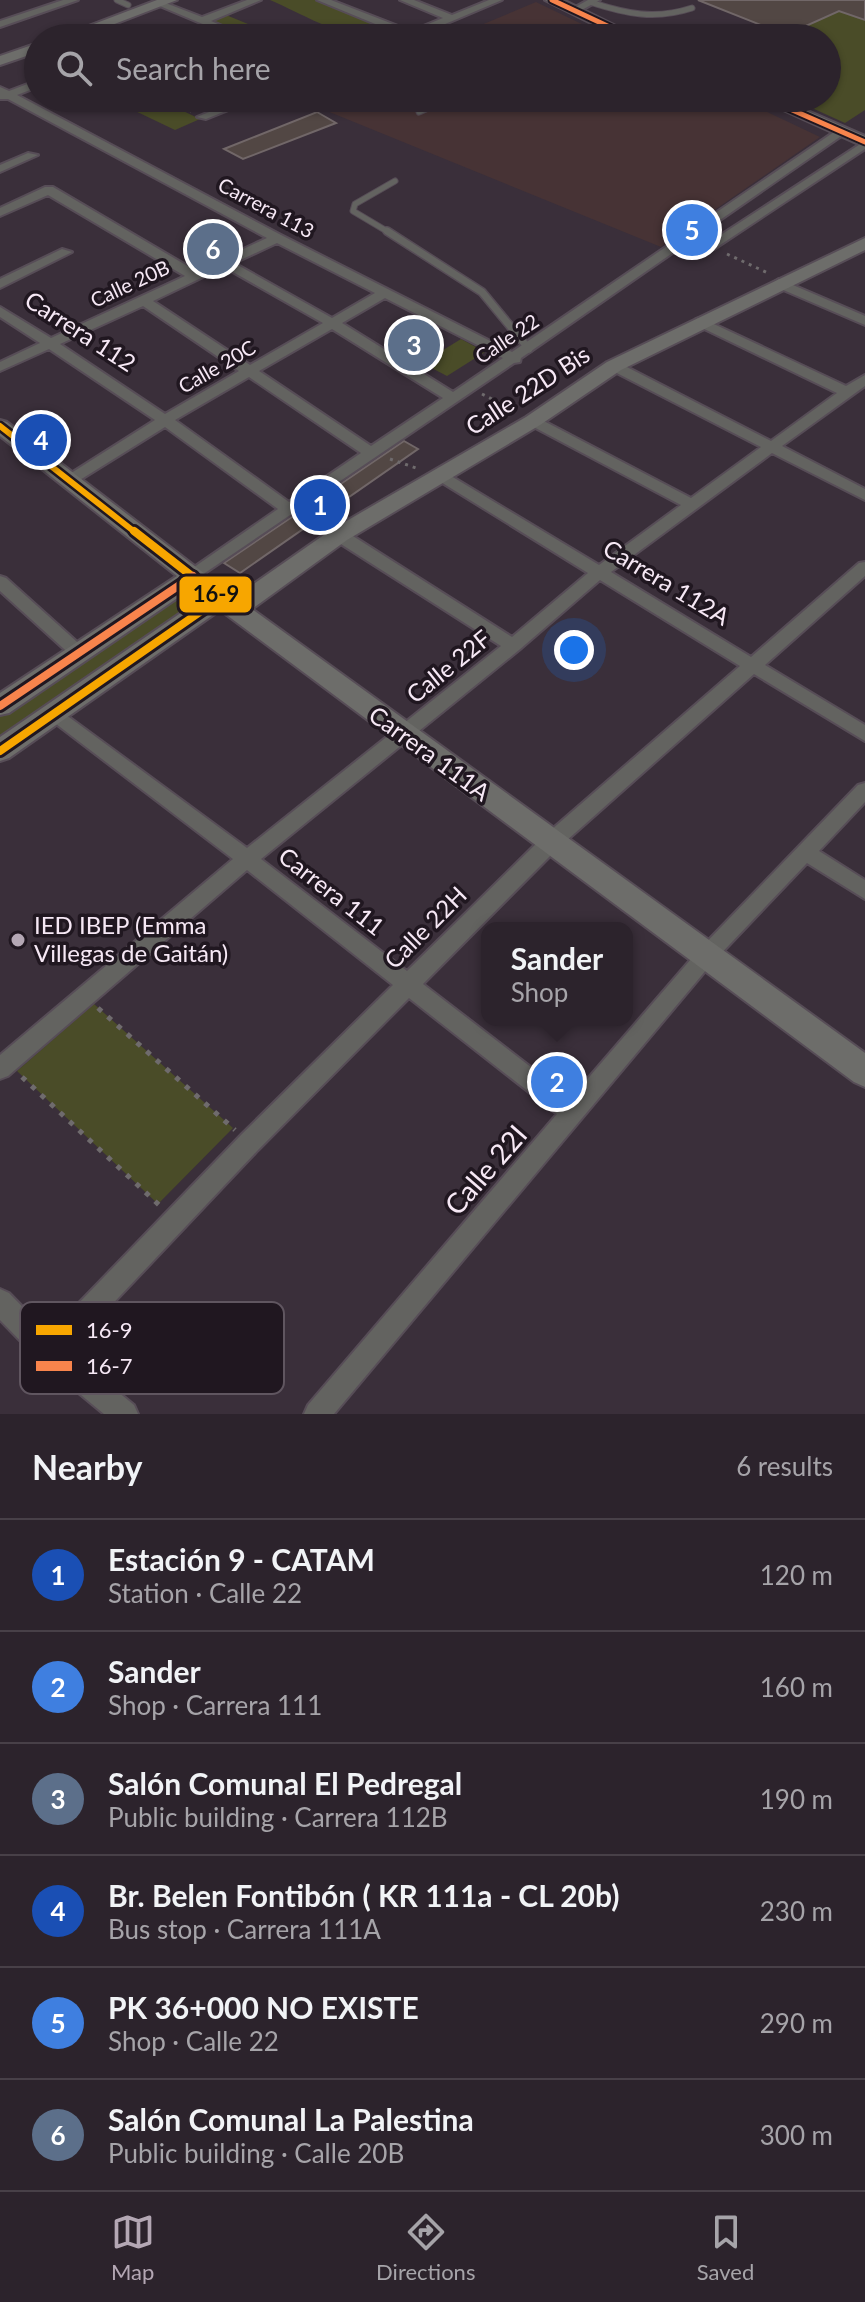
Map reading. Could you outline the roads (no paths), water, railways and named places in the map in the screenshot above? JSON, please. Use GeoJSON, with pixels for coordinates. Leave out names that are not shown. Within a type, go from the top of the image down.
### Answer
{"type":"FeatureCollection","features":[{"type":"Feature","properties":{"kind":"street"},"geometry":{"type":"LineString","coordinates":[[0,24],[73,0]]}},
{"type":"Feature","properties":{"kind":"street"},"geometry":{"type":"LineString","coordinates":[[202,21],[256,0]]}},
{"type":"Feature","properties":{"kind":"street"},"geometry":{"type":"LineString","coordinates":[[322,0],[379,24]]}},
{"type":"Feature","properties":{"kind":"street"},"geometry":{"type":"LineString","coordinates":[[405,0],[452,18]]}},
{"type":"Feature","properties":{"kind":"street"},"geometry":{"type":"LineString","coordinates":[[465,0],[481,7]]}},
{"type":"Feature","properties":{"kind":"street"},"geometry":{"type":"LineString","coordinates":[[437,24],[497,0]]}},
{"type":"Feature","properties":{"kind":"street"},"geometry":{"type":"LineString","coordinates":[[557,1],[603,24]]}},
{"type":"Feature","properties":{"kind":"street"},"geometry":{"type":"LineString","coordinates":[[575,10],[593,1]]}},
{"type":"Feature","properties":{"kind":"street"},"geometry":{"type":"LineString","coordinates":[[103,24],[165,2],[210,24]]}},
{"type":"Feature","properties":{"kind":"street"},"geometry":{"type":"LineString","coordinates":[[0,61],[24,52]]}},
{"type":"Feature","properties":{"kind":"street"},"geometry":{"type":"LineString","coordinates":[[3,94],[24,87]]}},
{"type":"Feature","properties":{"kind":"street","name":"Carrera 113"},"geometry":{"type":"LineString","coordinates":[[3,94],[24,105]]}},
{"type":"Feature","properties":{"kind":"street","name":"Carrera 113"},"geometry":{"type":"LineString","coordinates":[[37,112],[277,238],[522,354]]}},
{"type":"Feature","properties":{"kind":"street"},"geometry":{"type":"LineString","coordinates":[[202,117],[215,112]]}},
{"type":"Feature","properties":{"kind":"street"},"geometry":{"type":"LineString","coordinates":[[796,112],[865,143]]}},
{"type":"Feature","properties":{"kind":"street","name":"Calle 22"},"geometry":{"type":"LineString","coordinates":[[193,576],[288,509],[522,354],[841,132]]}},
{"type":"Feature","properties":{"kind":"street"},"geometry":{"type":"LineString","coordinates":[[710,246],[865,143]]}},
{"type":"Feature","properties":{"kind":"street"},"geometry":{"type":"LineString","coordinates":[[0,169],[32,155]]}},
{"type":"Feature","properties":{"kind":"street"},"geometry":{"type":"LineString","coordinates":[[0,212],[49,190],[195,276]]}},
{"type":"Feature","properties":{"kind":"street","name":"Calle 20B"},"geometry":{"type":"LineString","coordinates":[[0,367],[277,238]]}},
{"type":"Feature","properties":{"kind":"street","name":"Calle 22D Bis"},"geometry":{"type":"LineString","coordinates":[[0,751],[52,714],[339,535],[533,421],[614,366],[781,281],[863,246]]}},
{"type":"Feature","properties":{"kind":"street"},"geometry":{"type":"LineString","coordinates":[[0,284],[66,252]]}},
{"type":"Feature","properties":{"kind":"street"},"geometry":{"type":"LineString","coordinates":[[224,262],[334,324],[453,398]]}},
{"type":"Feature","properties":{"kind":"street"},"geometry":{"type":"LineString","coordinates":[[781,281],[865,321]]}},
{"type":"Feature","properties":{"kind":"street","name":"Calle 20C"},"geometry":{"type":"LineString","coordinates":[[70,480],[165,420],[386,292]]}},
{"type":"Feature","properties":{"kind":"street"},"geometry":{"type":"LineString","coordinates":[[143,300],[371,453]]}},
{"type":"Feature","properties":{"kind":"street","name":"Carrera 112"},"geometry":{"type":"LineString","coordinates":[[0,311],[165,420],[288,509]]}},
{"type":"Feature","properties":{"kind":"street"},"geometry":{"type":"LineString","coordinates":[[701,322],[847,392]]}},
{"type":"Feature","properties":{"kind":"street"},"geometry":{"type":"LineString","coordinates":[[614,366],[865,495]]}},
{"type":"Feature","properties":{"kind":"street","name":"Calle 22F"},"geometry":{"type":"LineString","coordinates":[[4,1066],[247,859],[513,646],[601,571],[865,379]]}},
{"type":"Feature","properties":{"kind":"street"},"geometry":{"type":"LineString","coordinates":[[533,421],[693,505]]}},
{"type":"Feature","properties":{"kind":"street","name":"Carrera 111A"},"geometry":{"type":"LineString","coordinates":[[0,426],[228,604],[403,735],[865,1072]]}},
{"type":"Feature","properties":{"kind":"street","name":"Carrera 112A"},"geometry":{"type":"LineString","coordinates":[[441,476],[865,734]]}},
{"type":"Feature","properties":{"kind":"street"},"geometry":{"type":"LineString","coordinates":[[339,535],[513,646]]}},
{"type":"Feature","properties":{"kind":"street","name":"Calle 22H"},"geometry":{"type":"LineString","coordinates":[[97,1302],[406,984],[550,843],[865,567]]}},
{"type":"Feature","properties":{"kind":"street"},"geometry":{"type":"LineString","coordinates":[[0,706],[193,576]]}},
{"type":"Feature","properties":{"kind":"street"},"geometry":{"type":"LineString","coordinates":[[0,582],[80,654]]}},
{"type":"Feature","properties":{"kind":"street","name":"Carrera 111"},"geometry":{"type":"LineString","coordinates":[[52,714],[247,859],[574,1114]]}},
{"type":"Feature","properties":{"kind":"street","name":"Calle 22I"},"geometry":{"type":"LineString","coordinates":[[317,1414],[705,957],[865,790]]}},
{"type":"Feature","properties":{"kind":"street"},"geometry":{"type":"LineString","coordinates":[[806,852],[865,891]]}},
{"type":"Feature","properties":{"kind":"street"},"geometry":{"type":"LineString","coordinates":[[0,1302],[20,1322]]}},
{"type":"Feature","properties":{"kind":"street"},"geometry":{"type":"LineString","coordinates":[[100,1394],[125,1414]]}},
{"type":"Feature","properties":{"kind":"lane"},"geometry":{"type":"LineString","coordinates":[[117,0],[128,5]]}},
{"type":"Feature","properties":{"kind":"lane"},"geometry":{"type":"LineString","coordinates":[[593,1],[642,19],[665,18],[692,8]]}},
{"type":"Feature","properties":{"kind":"lane"},"geometry":{"type":"LineString","coordinates":[[395,181],[355,204],[353,211],[482,292],[522,354]]}},
{"type":"Feature","properties":{"kind":"place","name":"PK 36+000 NO EXISTE"},"geometry":{"type":"Point","coordinates":[692,230]}},
{"type":"Feature","properties":{"kind":"place","name":"Salón Comunal La Palestina"},"geometry":{"type":"Point","coordinates":[213,249]}},
{"type":"Feature","properties":{"kind":"place","name":"Salón Comunal El Pedregal"},"geometry":{"type":"Point","coordinates":[414,345]}},
{"type":"Feature","properties":{"kind":"place","name":"Br. Belen Fontibón ( KR 111a - CL 20b)"},"geometry":{"type":"Point","coordinates":[41,440]}},
{"type":"Feature","properties":{"kind":"place","name":"Estación 9 - CATAM"},"geometry":{"type":"Point","coordinates":[320,505]}},
{"type":"Feature","properties":{"kind":"place","name":"IED IBEP (Emma Villegas de Gaitán)"},"geometry":{"type":"Point","coordinates":[18,940]}},
{"type":"Feature","properties":{"kind":"place","name":"Sander"},"geometry":{"type":"Point","coordinates":[557,1082]}}]}
